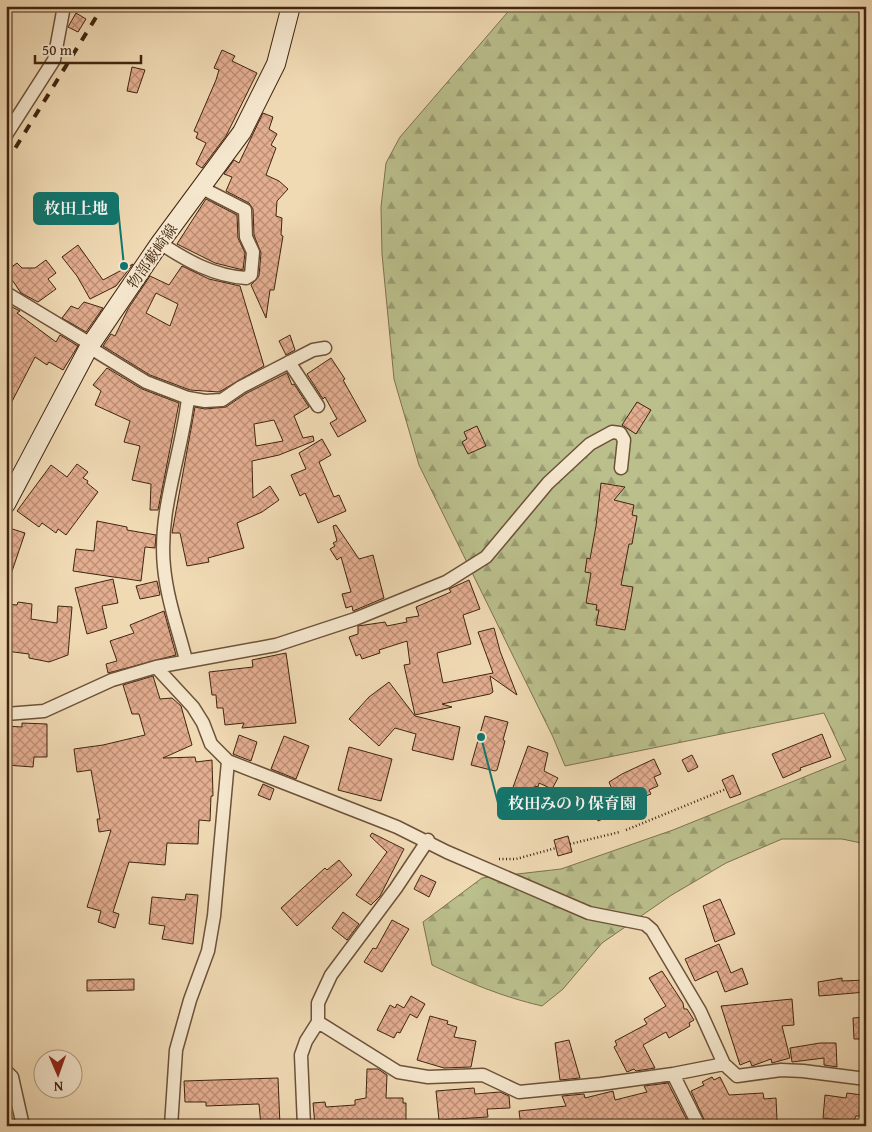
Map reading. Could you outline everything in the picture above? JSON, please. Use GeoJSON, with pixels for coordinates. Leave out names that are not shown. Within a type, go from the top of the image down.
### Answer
{"type":"FeatureCollection","features":[{"type":"Feature","properties":{"kind":"main road","name":"物部藪崎線"},"geometry":{"type":"LineString","coordinates":[[6,504],[89,347],[160,243],[242,132],[276,64],[291,6]]}},
{"type":"Feature","properties":{"kind":"street"},"geometry":{"type":"LineString","coordinates":[[6,135],[54,60],[64,6]]}},
{"type":"Feature","properties":{"kind":"street"},"geometry":{"type":"LineString","coordinates":[[160,243],[198,267],[237,277],[246,278],[251,274],[253,252],[246,237],[245,210],[202,188]]}},
{"type":"Feature","properties":{"kind":"street"},"geometry":{"type":"LineString","coordinates":[[6,293],[84,340],[89,347],[146,382],[188,398],[222,400],[241,387],[289,362],[313,350],[325,348]]}},
{"type":"Feature","properties":{"kind":"street"},"geometry":{"type":"LineString","coordinates":[[289,362],[318,406]]}},
{"type":"Feature","properties":{"kind":"street"},"geometry":{"type":"LineString","coordinates":[[186,660],[169,599],[163,566],[168,499],[186,420],[188,398]]}},
{"type":"Feature","properties":{"kind":"street"},"geometry":{"type":"LineString","coordinates":[[6,714],[44,711],[112,680],[186,660],[276,645],[355,619],[446,582],[486,556],[548,483],[590,444],[612,432],[620,433],[624,440],[621,468]]}},
{"type":"Feature","properties":{"kind":"street"},"geometry":{"type":"LineString","coordinates":[[156,667],[193,707],[203,724],[211,744],[228,761],[428,840],[447,852],[589,913],[645,924],[652,930],[700,1011],[724,1064],[738,1076],[780,1070],[866,1079]]}},
{"type":"Feature","properties":{"kind":"street"},"geometry":{"type":"LineString","coordinates":[[171,1126],[176,1050],[190,1000],[208,951],[214,916],[228,761]]}},
{"type":"Feature","properties":{"kind":"street"},"geometry":{"type":"LineString","coordinates":[[304,1126],[301,1056],[306,1041],[318,1022],[318,1003],[331,975],[396,888],[428,840]]}},
{"type":"Feature","properties":{"kind":"street"},"geometry":{"type":"LineString","coordinates":[[318,1022],[398,1072],[428,1077],[483,1076],[519,1092],[673,1074],[724,1064]]}},
{"type":"Feature","properties":{"kind":"street"},"geometry":{"type":"LineString","coordinates":[[6,1070],[12,1077],[22,1126]]}},
{"type":"Feature","properties":{"kind":"street"},"geometry":{"type":"LineString","coordinates":[[673,1074],[699,1126]]}},
{"type":"Feature","properties":{"kind":"path"},"geometry":{"type":"LineString","coordinates":[[626,830],[726,789]]}},
{"type":"Feature","properties":{"kind":"path"},"geometry":{"type":"LineString","coordinates":[[570,844],[620,832]]}},
{"type":"Feature","properties":{"kind":"path"},"geometry":{"type":"LineString","coordinates":[[491,858],[516,859],[556,848]]}},
{"type":"Feature","properties":{"kind":"green space"},"geometry":{"type":"Polygon","coordinates":[[[513,6],[866,6],[866,844],[842,839],[782,839],[726,863],[670,896],[602,943],[563,989],[542,1006],[486,989],[432,965],[423,922],[482,878],[561,869],[673,830],[846,760],[824,713],[565,766],[553,737],[419,465],[394,379],[382,254],[381,207],[386,163],[400,137],[513,6]]]}},
{"type":"Feature","properties":{"kind":"building"},"geometry":{"type":"Polygon","coordinates":[[[76,13],[86,19],[78,32],[68,27],[76,13]]]}},
{"type":"Feature","properties":{"kind":"building"},"geometry":{"type":"Polygon","coordinates":[[[222,50],[235,56],[232,61],[257,73],[226,136],[202,168],[196,164],[206,143],[196,138],[198,133],[194,131],[216,80],[219,70],[214,68],[222,50]]]}},
{"type":"Feature","properties":{"kind":"building"},"geometry":{"type":"Polygon","coordinates":[[[132,67],[145,70],[137,93],[127,91],[132,67]]]}},
{"type":"Feature","properties":{"kind":"building"},"geometry":{"type":"Polygon","coordinates":[[[263,113],[273,117],[269,129],[277,134],[271,145],[276,148],[266,175],[279,181],[288,189],[277,201],[276,216],[282,218],[281,235],[283,236],[274,290],[270,290],[266,318],[251,285],[259,276],[261,253],[254,235],[253,209],[249,203],[226,191],[232,177],[224,174],[234,160],[239,163],[263,113]]]}},
{"type":"Feature","properties":{"kind":"building"},"geometry":{"type":"Polygon","coordinates":[[[206,199],[237,215],[238,238],[245,253],[243,270],[215,263],[177,244],[206,199]]]}},
{"type":"Feature","properties":{"kind":"building"},"geometry":{"type":"Polygon","coordinates":[[[78,245],[103,280],[133,264],[116,286],[90,299],[77,276],[62,257],[78,245]]]}},
{"type":"Feature","properties":{"kind":"building"},"geometry":{"type":"Polygon","coordinates":[[[46,260],[56,273],[48,279],[56,289],[38,302],[21,293],[6,271],[17,263],[22,268],[35,268],[46,260]]]}},
{"type":"Feature","properties":{"kind":"building"},"geometry":{"type":"Polygon","coordinates":[[[182,266],[209,279],[240,286],[264,366],[219,392],[190,390],[150,375],[103,346],[111,334],[115,336],[128,309],[150,276],[169,285],[182,266]],[[156,293],[146,313],[170,326],[178,304],[156,293]]]}},
{"type":"Feature","properties":{"kind":"building"},"geometry":{"type":"Polygon","coordinates":[[[84,302],[103,308],[86,332],[62,318],[71,306],[78,309],[84,302]]]}},
{"type":"Feature","properties":{"kind":"building"},"geometry":{"type":"Polygon","coordinates":[[[6,304],[20,311],[17,313],[56,342],[60,335],[78,346],[63,370],[49,362],[47,365],[35,357],[6,413],[6,304]]]}},
{"type":"Feature","properties":{"kind":"building"},"geometry":{"type":"Polygon","coordinates":[[[290,335],[295,350],[286,355],[279,341],[290,335]]]}},
{"type":"Feature","properties":{"kind":"building"},"geometry":{"type":"Polygon","coordinates":[[[331,358],[345,379],[343,380],[366,421],[338,437],[330,423],[337,419],[325,397],[323,399],[307,374],[331,358]]]}},
{"type":"Feature","properties":{"kind":"building"},"geometry":{"type":"Polygon","coordinates":[[[107,368],[142,389],[179,403],[158,510],[150,510],[151,484],[132,480],[140,446],[124,442],[130,421],[95,405],[101,391],[93,385],[107,368]]]}},
{"type":"Feature","properties":{"kind":"building"},"geometry":{"type":"Polygon","coordinates":[[[287,373],[292,385],[294,384],[309,407],[294,416],[303,438],[313,436],[314,441],[279,455],[252,461],[253,498],[270,486],[279,500],[262,512],[237,523],[244,548],[208,558],[209,562],[187,566],[180,533],[172,533],[195,407],[205,409],[226,407],[245,394],[287,373]],[[274,420],[254,424],[256,446],[283,441],[274,420]]]}},
{"type":"Feature","properties":{"kind":"building"},"geometry":{"type":"Polygon","coordinates":[[[637,402],[651,410],[636,434],[622,425],[637,402]]]}},
{"type":"Feature","properties":{"kind":"building"},"geometry":{"type":"Polygon","coordinates":[[[477,426],[486,446],[468,454],[462,442],[467,439],[464,432],[477,426]]]}},
{"type":"Feature","properties":{"kind":"building"},"geometry":{"type":"Polygon","coordinates":[[[322,439],[331,455],[319,462],[334,497],[339,495],[346,511],[318,523],[305,493],[300,496],[291,475],[306,469],[299,453],[322,439]]]}},
{"type":"Feature","properties":{"kind":"building"},"geometry":{"type":"Polygon","coordinates":[[[77,464],[88,472],[83,478],[98,492],[66,535],[58,529],[56,533],[42,523],[39,527],[17,511],[51,465],[67,477],[77,464]]]}},
{"type":"Feature","properties":{"kind":"building"},"geometry":{"type":"Polygon","coordinates":[[[601,483],[625,487],[614,500],[634,505],[632,515],[637,516],[621,585],[633,587],[625,630],[596,625],[599,610],[596,610],[597,605],[586,603],[591,573],[585,572],[587,558],[590,559],[596,526],[601,483]]]}},
{"type":"Feature","properties":{"kind":"building"},"geometry":{"type":"Polygon","coordinates":[[[97,521],[127,527],[127,530],[156,535],[155,548],[145,547],[141,581],[73,571],[76,549],[94,551],[97,521]]]}},
{"type":"Feature","properties":{"kind":"building"},"geometry":{"type":"Polygon","coordinates":[[[336,525],[359,559],[373,555],[384,598],[353,611],[352,606],[346,608],[342,594],[351,592],[341,557],[337,560],[330,549],[335,546],[333,543],[337,541],[333,526],[336,525]]]}},
{"type":"Feature","properties":{"kind":"building"},"geometry":{"type":"Polygon","coordinates":[[[6,527],[25,533],[8,583],[6,583],[6,527]]]}},
{"type":"Feature","properties":{"kind":"building"},"geometry":{"type":"Polygon","coordinates":[[[113,579],[118,603],[102,606],[107,628],[87,634],[75,588],[113,579]]]}},
{"type":"Feature","properties":{"kind":"building"},"geometry":{"type":"Polygon","coordinates":[[[469,580],[480,609],[463,615],[471,644],[437,653],[443,683],[493,673],[478,632],[494,628],[500,651],[517,695],[490,676],[493,692],[490,694],[442,704],[452,707],[415,715],[404,665],[410,664],[407,641],[379,650],[380,653],[362,659],[360,654],[356,656],[349,637],[358,634],[358,626],[385,622],[387,626],[407,622],[406,618],[419,616],[416,607],[451,592],[449,589],[469,580]]]}},
{"type":"Feature","properties":{"kind":"building"},"geometry":{"type":"Polygon","coordinates":[[[157,581],[160,595],[140,599],[136,586],[157,581]]]}},
{"type":"Feature","properties":{"kind":"building"},"geometry":{"type":"Polygon","coordinates":[[[18,602],[32,604],[31,619],[57,623],[58,606],[72,607],[68,655],[49,662],[29,658],[29,654],[6,651],[7,604],[17,605],[18,602]]]}},
{"type":"Feature","properties":{"kind":"building"},"geometry":{"type":"Polygon","coordinates":[[[164,611],[176,655],[108,673],[106,664],[117,661],[110,641],[134,633],[130,625],[164,611]]]}},
{"type":"Feature","properties":{"kind":"building"},"geometry":{"type":"Polygon","coordinates":[[[286,653],[296,723],[242,728],[244,723],[225,725],[223,708],[217,708],[216,695],[212,695],[209,672],[253,667],[252,660],[286,653]]]}},
{"type":"Feature","properties":{"kind":"building"},"geometry":{"type":"Polygon","coordinates":[[[153,676],[160,699],[172,698],[181,706],[192,745],[163,758],[195,757],[196,762],[212,760],[213,796],[211,796],[210,821],[199,820],[198,844],[167,843],[165,865],[129,862],[113,912],[119,914],[115,928],[98,922],[101,911],[87,907],[111,830],[99,832],[97,819],[100,819],[91,770],[77,772],[74,749],[103,745],[145,735],[139,714],[132,714],[123,685],[153,676]]]}},
{"type":"Feature","properties":{"kind":"building"},"geometry":{"type":"Polygon","coordinates":[[[389,682],[415,716],[460,727],[453,760],[412,750],[416,734],[395,728],[379,746],[349,719],[369,697],[389,682]]]}},
{"type":"Feature","properties":{"kind":"building"},"geometry":{"type":"Polygon","coordinates":[[[485,716],[508,722],[503,740],[505,741],[497,770],[495,771],[471,765],[485,716]]]}},
{"type":"Feature","properties":{"kind":"building"},"geometry":{"type":"Polygon","coordinates":[[[22,723],[47,724],[47,757],[34,757],[33,767],[6,765],[6,726],[22,727],[22,723]]]}},
{"type":"Feature","properties":{"kind":"building"},"geometry":{"type":"Polygon","coordinates":[[[822,734],[831,757],[800,768],[801,770],[783,778],[772,754],[822,734]]]}},
{"type":"Feature","properties":{"kind":"building"},"geometry":{"type":"Polygon","coordinates":[[[239,735],[257,742],[251,761],[233,754],[239,735]]]}},
{"type":"Feature","properties":{"kind":"building"},"geometry":{"type":"Polygon","coordinates":[[[284,736],[309,746],[296,779],[271,769],[284,736]]]}},
{"type":"Feature","properties":{"kind":"building"},"geometry":{"type":"Polygon","coordinates":[[[528,746],[548,753],[544,771],[558,778],[552,789],[539,783],[538,787],[535,786],[529,804],[522,802],[520,806],[508,801],[528,746]]]}},
{"type":"Feature","properties":{"kind":"building"},"geometry":{"type":"Polygon","coordinates":[[[349,747],[392,759],[381,801],[338,790],[349,747]]]}},
{"type":"Feature","properties":{"kind":"building"},"geometry":{"type":"Polygon","coordinates":[[[692,755],[698,767],[688,772],[682,760],[692,755]]]}},
{"type":"Feature","properties":{"kind":"building"},"geometry":{"type":"Polygon","coordinates":[[[654,759],[661,774],[654,777],[658,786],[649,790],[651,794],[617,807],[619,812],[598,821],[588,799],[612,789],[609,782],[654,759]]]}},
{"type":"Feature","properties":{"kind":"building"},"geometry":{"type":"Polygon","coordinates":[[[733,775],[741,794],[730,798],[722,780],[733,775]]]}},
{"type":"Feature","properties":{"kind":"building"},"geometry":{"type":"Polygon","coordinates":[[[263,784],[274,789],[270,800],[258,795],[263,784]]]}},
{"type":"Feature","properties":{"kind":"building"},"geometry":{"type":"Polygon","coordinates":[[[372,833],[404,849],[380,896],[371,905],[356,895],[387,852],[370,836],[372,833]]]}},
{"type":"Feature","properties":{"kind":"building"},"geometry":{"type":"Polygon","coordinates":[[[568,836],[572,852],[558,856],[554,840],[568,836]]]}},
{"type":"Feature","properties":{"kind":"building"},"geometry":{"type":"Polygon","coordinates":[[[339,860],[352,875],[297,926],[281,908],[325,868],[327,870],[339,860]]]}},
{"type":"Feature","properties":{"kind":"building"},"geometry":{"type":"Polygon","coordinates":[[[421,875],[436,882],[429,897],[414,889],[421,875]]]}},
{"type":"Feature","properties":{"kind":"building"},"geometry":{"type":"Polygon","coordinates":[[[186,894],[198,895],[193,944],[162,939],[165,926],[149,924],[152,897],[185,900],[186,894]]]}},
{"type":"Feature","properties":{"kind":"building"},"geometry":{"type":"Polygon","coordinates":[[[720,899],[735,934],[715,942],[703,906],[720,899]]]}},
{"type":"Feature","properties":{"kind":"building"},"geometry":{"type":"Polygon","coordinates":[[[343,912],[359,924],[347,940],[332,928],[343,912]]]}},
{"type":"Feature","properties":{"kind":"building"},"geometry":{"type":"Polygon","coordinates":[[[392,920],[409,929],[382,972],[364,962],[373,948],[376,949],[392,920]]]}},
{"type":"Feature","properties":{"kind":"building"},"geometry":{"type":"Polygon","coordinates":[[[719,944],[731,973],[742,968],[748,984],[725,992],[717,971],[695,981],[685,959],[719,944]]]}},
{"type":"Feature","properties":{"kind":"building"},"geometry":{"type":"Polygon","coordinates":[[[662,971],[683,1003],[684,1009],[687,1009],[694,1020],[689,1023],[690,1026],[669,1038],[666,1032],[643,1045],[655,1068],[636,1071],[634,1069],[627,1072],[614,1047],[617,1045],[615,1041],[647,1024],[644,1019],[666,1006],[649,978],[662,971]]]}},
{"type":"Feature","properties":{"kind":"building"},"geometry":{"type":"Polygon","coordinates":[[[842,978],[842,981],[866,980],[866,992],[819,996],[818,982],[842,978]]]}},
{"type":"Feature","properties":{"kind":"building"},"geometry":{"type":"Polygon","coordinates":[[[134,979],[134,990],[87,991],[87,980],[134,979]]]}},
{"type":"Feature","properties":{"kind":"building"},"geometry":{"type":"Polygon","coordinates":[[[411,996],[425,1004],[417,1018],[410,1014],[400,1033],[397,1032],[394,1038],[377,1030],[390,1005],[395,1008],[397,1004],[404,1008],[411,996]]]}},
{"type":"Feature","properties":{"kind":"building"},"geometry":{"type":"Polygon","coordinates":[[[792,999],[794,1025],[782,1026],[790,1058],[772,1063],[771,1059],[752,1066],[750,1061],[740,1065],[721,1006],[792,999]]]}},
{"type":"Feature","properties":{"kind":"building"},"geometry":{"type":"Polygon","coordinates":[[[430,1016],[448,1021],[447,1024],[457,1027],[454,1037],[476,1041],[471,1067],[444,1068],[417,1060],[430,1016]]]}},
{"type":"Feature","properties":{"kind":"building"},"geometry":{"type":"Polygon","coordinates":[[[866,1017],[866,1039],[854,1039],[853,1018],[866,1017]]]}},
{"type":"Feature","properties":{"kind":"building"},"geometry":{"type":"Polygon","coordinates":[[[569,1040],[580,1078],[560,1080],[555,1043],[569,1040]]]}},
{"type":"Feature","properties":{"kind":"building"},"geometry":{"type":"Polygon","coordinates":[[[820,1043],[836,1043],[837,1067],[824,1065],[824,1058],[792,1062],[790,1048],[820,1043]]]}},
{"type":"Feature","properties":{"kind":"building"},"geometry":{"type":"Polygon","coordinates":[[[367,1069],[378,1069],[387,1075],[386,1098],[403,1098],[403,1103],[406,1103],[406,1126],[315,1126],[313,1103],[325,1102],[326,1107],[355,1105],[355,1100],[366,1098],[367,1069]]]}},
{"type":"Feature","properties":{"kind":"building"},"geometry":{"type":"Polygon","coordinates":[[[712,1077],[714,1080],[720,1077],[729,1095],[763,1093],[764,1099],[776,1098],[777,1120],[764,1123],[765,1126],[707,1126],[691,1091],[704,1085],[702,1082],[712,1077]]]}},
{"type":"Feature","properties":{"kind":"building"},"geometry":{"type":"Polygon","coordinates":[[[278,1078],[280,1126],[261,1126],[259,1104],[206,1106],[206,1102],[185,1102],[184,1081],[278,1078]]]}},
{"type":"Feature","properties":{"kind":"building"},"geometry":{"type":"Polygon","coordinates":[[[668,1083],[690,1126],[574,1126],[574,1124],[521,1126],[519,1111],[566,1106],[562,1096],[584,1094],[585,1098],[613,1091],[615,1100],[647,1092],[644,1086],[668,1083]]]}},
{"type":"Feature","properties":{"kind":"building"},"geometry":{"type":"Polygon","coordinates":[[[474,1088],[475,1094],[500,1092],[509,1096],[510,1108],[487,1109],[488,1117],[439,1120],[436,1091],[474,1088]]]}},
{"type":"Feature","properties":{"kind":"building"},"geometry":{"type":"Polygon","coordinates":[[[847,1093],[862,1095],[860,1116],[856,1116],[853,1122],[823,1118],[825,1095],[846,1098],[847,1093]]]}},
{"type":"Feature","properties":{"kind":"railway"},"geometry":{"type":"LineString","coordinates":[[6,163],[103,6]]}},
{"type":"Feature","properties":{"kind":"place","name":"枚田上地"},"geometry":{"type":"Point","coordinates":[124,266]}},
{"type":"Feature","properties":{"kind":"place","name":"枚田みのり保育園"},"geometry":{"type":"Point","coordinates":[481,737]}}]}
